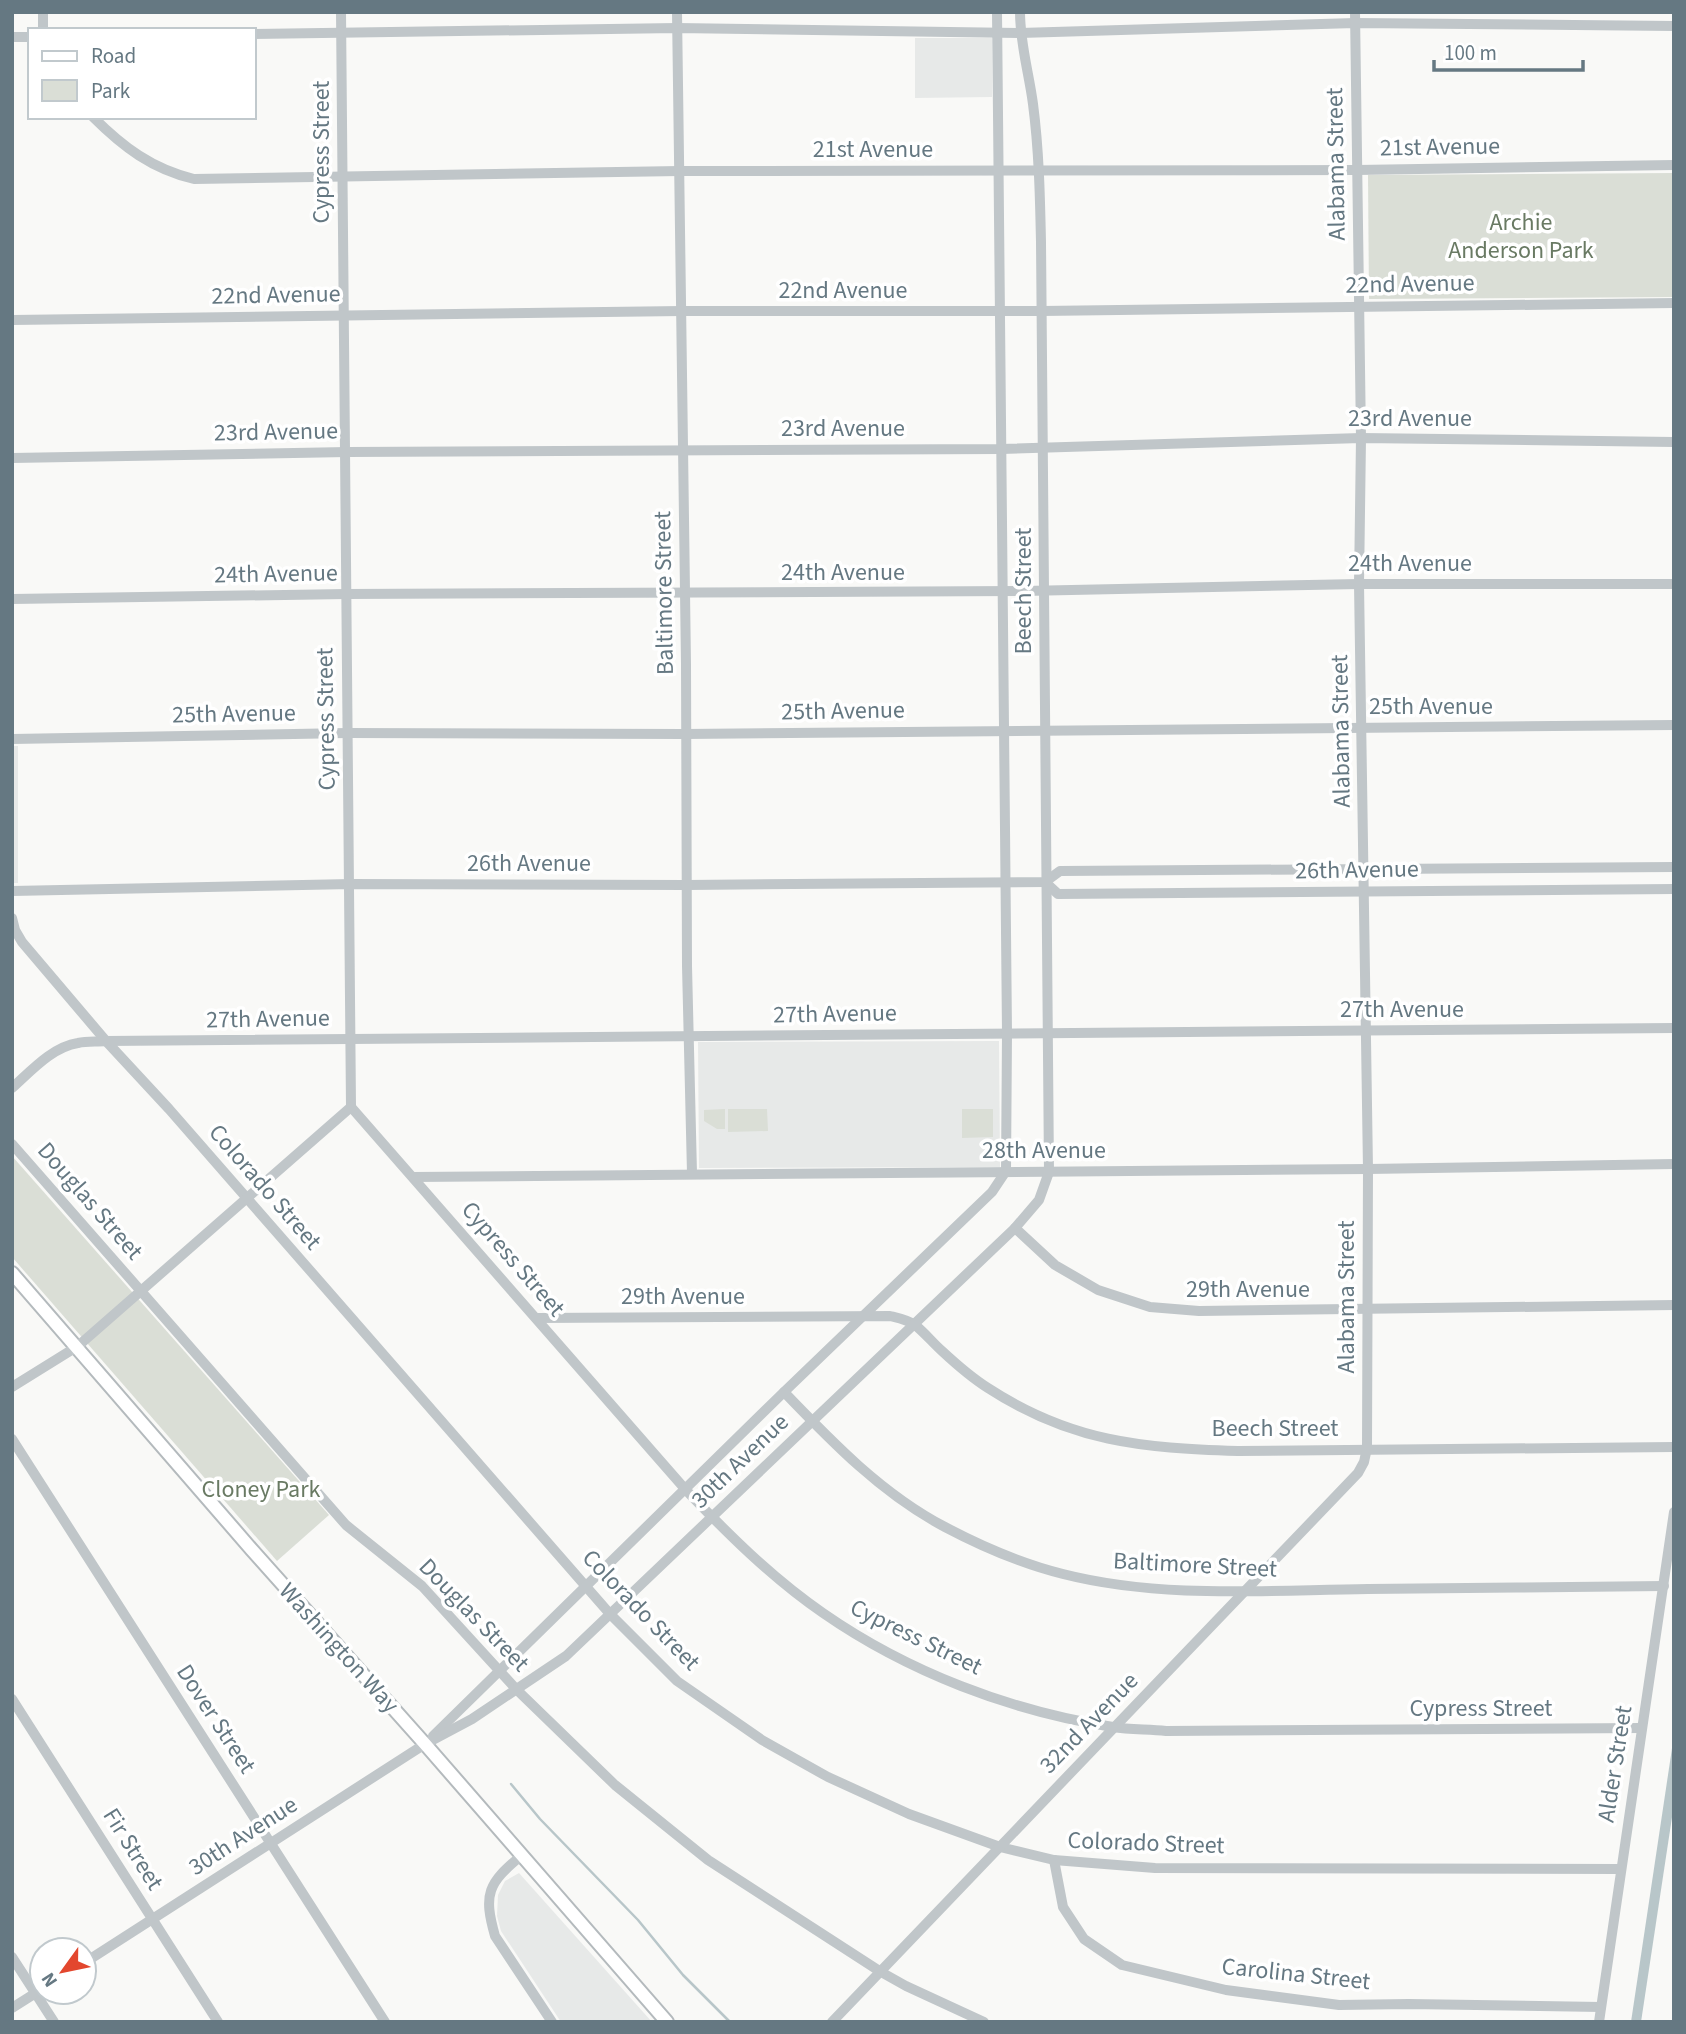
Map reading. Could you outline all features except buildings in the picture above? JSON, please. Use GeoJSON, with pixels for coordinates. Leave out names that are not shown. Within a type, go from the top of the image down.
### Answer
{"type":"FeatureCollection","features":[{"type":"Feature","properties":{"kind":"main road","name":"Washington Way"},"geometry":{"type":"LineString","coordinates":[[12,1273],[667,2022]]}},
{"type":"Feature","properties":{"kind":"street","name":"Cypress Street"},"geometry":{"type":"LineString","coordinates":[[341,12],[351,1107],[712,1518],[764,1567],[822,1612],[871,1644],[921,1669],[1019,1706],[1114,1727],[1166,1731],[1642,1728]]}},
{"type":"Feature","properties":{"kind":"street","name":"Baltimore Street"},"geometry":{"type":"LineString","coordinates":[[677,12],[692,1173]]}},
{"type":"Feature","properties":{"kind":"street","name":"Beech Street"},"geometry":{"type":"LineString","coordinates":[[997,12],[1006,882],[1006,1171]]}},
{"type":"Feature","properties":{"kind":"street","name":"Beech Street"},"geometry":{"type":"LineString","coordinates":[[1020,12],[1020,33],[1033,102],[1040,169],[1048,1172]]}},
{"type":"Feature","properties":{"kind":"street"},"geometry":{"type":"LineString","coordinates":[[256,34],[677,28],[1020,33],[1354,18],[1674,26]]}},
{"type":"Feature","properties":{"kind":"street","name":"Alabama Street"},"geometry":{"type":"LineString","coordinates":[[1354,18],[1362,438],[1359,584],[1368,1169],[1367,1448]]}},
{"type":"Feature","properties":{"kind":"street","name":"21st Avenue"},"geometry":{"type":"LineString","coordinates":[[95,119],[130,152],[172,174],[194,179],[680,171],[1357,170],[1674,165]]}},
{"type":"Feature","properties":{"kind":"street","name":"22nd Avenue"},"geometry":{"type":"LineString","coordinates":[[12,320],[682,311],[1042,311],[1674,303]]}},
{"type":"Feature","properties":{"kind":"street","name":"23rd Avenue"},"geometry":{"type":"LineString","coordinates":[[12,458],[347,452],[1001,449],[1362,438],[1674,442]]}},
{"type":"Feature","properties":{"kind":"street","name":"24th Avenue"},"geometry":{"type":"LineString","coordinates":[[12,599],[345,594],[1045,591],[1359,584],[1674,584]]}},
{"type":"Feature","properties":{"kind":"street","name":"25th Avenue"},"geometry":{"type":"LineString","coordinates":[[12,739],[347,733],[685,734],[1674,725]]}},
{"type":"Feature","properties":{"kind":"street","name":"26th Avenue"},"geometry":{"type":"LineString","coordinates":[[12,891],[351,884],[1045,882],[1060,871],[1674,867]]}},
{"type":"Feature","properties":{"kind":"street","name":"26th Avenue"},"geometry":{"type":"LineString","coordinates":[[1045,882],[1058,894],[1674,889]]}},
{"type":"Feature","properties":{"kind":"street","name":"Colorado Street"},"geometry":{"type":"LineString","coordinates":[[12,918],[22,942],[106,1041],[247,1198],[610,1614],[677,1681],[762,1740],[828,1777],[909,1814],[1000,1847],[1055,1860],[1155,1868],[1620,1869]]}},
{"type":"Feature","properties":{"kind":"street","name":"27th Avenue"},"geometry":{"type":"LineString","coordinates":[[12,1087],[54,1052],[77,1043],[106,1041],[1674,1028]]}},
{"type":"Feature","properties":{"kind":"street"},"geometry":{"type":"LineString","coordinates":[[12,1387],[78,1346],[351,1107]]}},
{"type":"Feature","properties":{"kind":"street","name":"Douglas Street"},"geometry":{"type":"LineString","coordinates":[[12,1144],[346,1525],[422,1586],[517,1690],[615,1785],[708,1860],[881,1972],[984,2022]]}},
{"type":"Feature","properties":{"kind":"street","name":"28th Avenue"},"geometry":{"type":"LineString","coordinates":[[414,1177],[1674,1164]]}},
{"type":"Feature","properties":{"kind":"street","name":"30th Avenue"},"geometry":{"type":"LineString","coordinates":[[425,1744],[783,1392],[992,1192],[1006,1171]]}},
{"type":"Feature","properties":{"kind":"street","name":"30th Avenue"},"geometry":{"type":"LineString","coordinates":[[98,1954],[425,1744],[472,1719],[566,1656],[1015,1228],[1039,1200],[1048,1172]]}},
{"type":"Feature","properties":{"kind":"street","name":"29th Avenue"},"geometry":{"type":"LineString","coordinates":[[1015,1228],[1055,1265],[1098,1290],[1150,1307],[1199,1311],[1674,1306]]}},
{"type":"Feature","properties":{"kind":"street","name":"29th Avenue"},"geometry":{"type":"LineString","coordinates":[[536,1318],[890,1316],[913,1324]]}},
{"type":"Feature","properties":{"kind":"street","name":"Beech Street"},"geometry":{"type":"LineString","coordinates":[[913,1324],[986,1387],[1028,1411],[1075,1432],[1126,1443],[1177,1449],[1238,1451],[1674,1447]]}},
{"type":"Feature","properties":{"kind":"street","name":"Baltimore Street"},"geometry":{"type":"LineString","coordinates":[[783,1392],[848,1457],[891,1492],[943,1526],[1061,1574],[1160,1588],[1245,1591],[1664,1586]]}},
{"type":"Feature","properties":{"kind":"street","name":"Dover Street"},"geometry":{"type":"LineString","coordinates":[[12,1439],[385,2022]]}},
{"type":"Feature","properties":{"kind":"street","name":"32nd Avenue"},"geometry":{"type":"LineString","coordinates":[[832,2022],[1358,1473],[1367,1448]]}},
{"type":"Feature","properties":{"kind":"street","name":"Alder Street"},"geometry":{"type":"LineString","coordinates":[[1599,2022],[1674,1512]]}},
{"type":"Feature","properties":{"kind":"street","name":"Fir Street"},"geometry":{"type":"LineString","coordinates":[[12,1699],[218,2022]]}},
{"type":"Feature","properties":{"kind":"street"},"geometry":{"type":"LineString","coordinates":[[521,1856],[500,1873],[491,1890],[491,1921],[495,1936],[552,2022]]}},
{"type":"Feature","properties":{"kind":"street","name":"Carolina Street"},"geometry":{"type":"LineString","coordinates":[[1055,1860],[1063,1907],[1084,1939],[1122,1965],[1226,1990],[1339,2005],[1601,2007]]}},
{"type":"Feature","properties":{"kind":"street"},"geometry":{"type":"LineString","coordinates":[[12,1957],[28,1977]]}},
{"type":"Feature","properties":{"kind":"street"},"geometry":{"type":"LineString","coordinates":[[12,2008],[28,1998]]}},
{"type":"Feature","properties":{"kind":"street"},"geometry":{"type":"LineString","coordinates":[[46,2006],[54,2022]]}},
{"type":"Feature","properties":{"kind":"shaded area"},"geometry":{"type":"Polygon","coordinates":[[[915,38],[992,38],[992,97],[915,98],[915,38]]]}},
{"type":"Feature","properties":{"kind":"shaded area"},"geometry":{"type":"Polygon","coordinates":[[[12,746],[18,746],[18,883],[12,883],[12,746]]]}},
{"type":"Feature","properties":{"kind":"shaded area"},"geometry":{"type":"Polygon","coordinates":[[[999,1041],[1000,1167],[699,1168],[698,1042],[999,1041]]]}},
{"type":"Feature","properties":{"kind":"shaded area"},"geometry":{"type":"Polygon","coordinates":[[[1674,1735],[1674,1804],[1641,2022],[1631,2022],[1674,1735]]]}},
{"type":"Feature","properties":{"kind":"shaded area"},"geometry":{"type":"Polygon","coordinates":[[[519,1873],[652,2022],[561,2022],[501,1931],[497,1916],[498,1895],[505,1881],[519,1873]]]}},
{"type":"Feature","properties":{"kind":"green space","name":"Archie Anderson Park"},"geometry":{"type":"Polygon","coordinates":[[[1674,173],[1674,297],[1369,299],[1368,175],[1674,173]]]}},
{"type":"Feature","properties":{"kind":"green space"},"geometry":{"type":"Polygon","coordinates":[[[725,1109],[725,1129],[717,1129],[704,1121],[704,1110],[725,1109]]]}},
{"type":"Feature","properties":{"kind":"green space"},"geometry":{"type":"Polygon","coordinates":[[[728,1109],[767,1109],[768,1131],[728,1132],[728,1109]]]}},
{"type":"Feature","properties":{"kind":"green space"},"geometry":{"type":"Polygon","coordinates":[[[962,1109],[993,1109],[993,1137],[962,1138],[962,1109]]]}},
{"type":"Feature","properties":{"kind":"green space","name":"Cloney Park"},"geometry":{"type":"Polygon","coordinates":[[[12,1156],[329,1515],[277,1561],[12,1257],[12,1156]]]}},
{"type":"Feature","properties":{"kind":"waterway"},"geometry":{"type":"LineString","coordinates":[[511,1784],[540,1819],[638,1920],[683,1975],[730,2022]]}}]}
